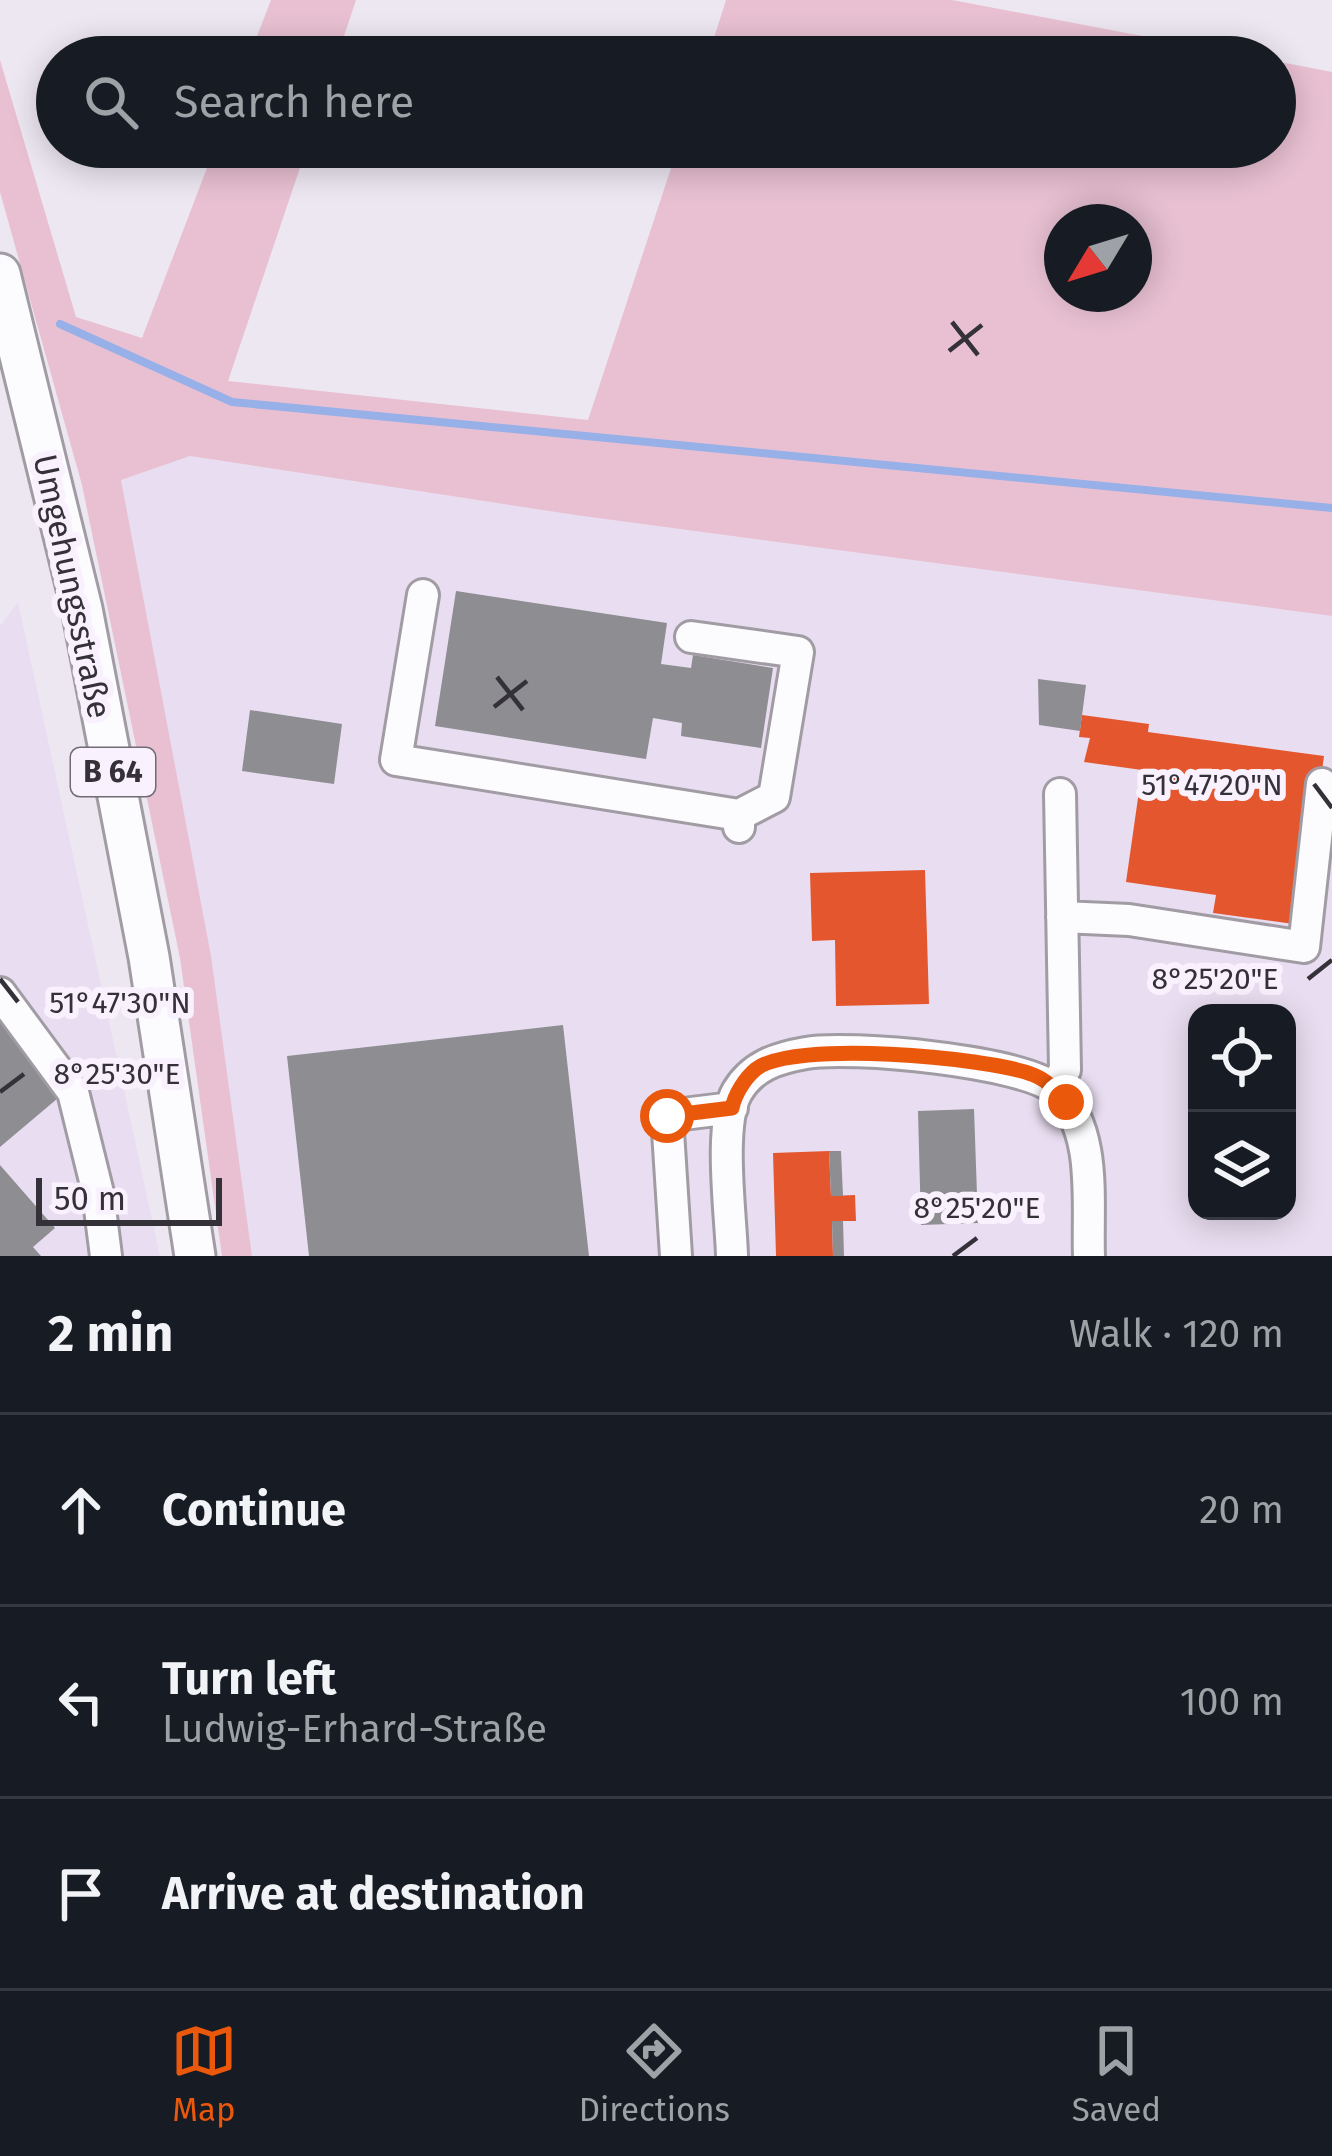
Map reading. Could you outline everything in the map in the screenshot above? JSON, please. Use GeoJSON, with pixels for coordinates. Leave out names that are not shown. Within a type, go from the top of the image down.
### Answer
{"type":"FeatureCollection","features":[{"type":"Feature","properties":{"kind":"main road","name":"Umgehungsstraße"},"geometry":{"type":"LineString","coordinates":[[0,274],[82,609],[149,957],[195,1256]]}},
{"type":"Feature","properties":{"kind":"street"},"geometry":{"type":"LineString","coordinates":[[423,595],[396,760],[739,821],[774,797],[798,652],[691,637]]}},
{"type":"Feature","properties":{"kind":"street"},"geometry":{"type":"LineString","coordinates":[[1062,917],[1129,920],[1304,947],[1322,784]]}},
{"type":"Feature","properties":{"kind":"street"},"geometry":{"type":"LineString","coordinates":[[1054,1088],[1065,1070],[1060,794]]}},
{"type":"Feature","properties":{"kind":"street"},"geometry":{"type":"LineString","coordinates":[[0,993],[73,1092],[98,1192],[106,1256]]}},
{"type":"Feature","properties":{"kind":"street"},"geometry":{"type":"LineString","coordinates":[[732,1256],[735,1095],[757,1068],[812,1051],[997,1064],[1036,1075],[1054,1088],[1081,1127],[1089,1256]]}},
{"type":"Feature","properties":{"kind":"street"},"geometry":{"type":"LineString","coordinates":[[676,1256],[667,1116],[732,1108]]}},
{"type":"Feature","properties":{"kind":"shaded area"},"geometry":{"type":"Polygon","coordinates":[[[271,0],[356,0],[344,36],[257,36],[271,0]]]}},
{"type":"Feature","properties":{"kind":"shaded area"},"geometry":{"type":"Polygon","coordinates":[[[726,0],[952,0],[1142,36],[715,36],[726,0]]]}},
{"type":"Feature","properties":{"kind":"shaded area"},"geometry":{"type":"Polygon","coordinates":[[[0,60],[76,317],[142,338],[207,168],[300,168],[228,381],[588,420],[671,168],[1296,168],[1296,65],[1332,72],[1332,616],[575,515],[190,456],[121,480],[211,956],[252,1256],[222,1256],[180,958],[82,485],[0,192],[0,60]]]}},
{"type":"Feature","properties":{"kind":"shaded area"},"geometry":{"type":"Polygon","coordinates":[[[190,456],[575,515],[1332,616],[1332,1256],[252,1256],[210,956],[120,480],[190,456]]]}},
{"type":"Feature","properties":{"kind":"shaded area"},"geometry":{"type":"Polygon","coordinates":[[[18,602],[160,1256],[0,1256],[0,626],[18,602]]]}},
{"type":"Feature","properties":{"kind":"building: Shops"},"geometry":{"type":"Polygon","coordinates":[[[1082,715],[1149,724],[1148,732],[1324,756],[1301,925],[1213,913],[1216,895],[1126,882],[1142,770],[1084,762],[1090,738],[1079,737],[1082,715]]]}},
{"type":"Feature","properties":{"kind":"building: Shops"},"geometry":{"type":"Polygon","coordinates":[[[925,870],[929,1004],[836,1006],[835,940],[812,941],[810,873],[925,870]]]}},
{"type":"Feature","properties":{"kind":"building: Shops"},"geometry":{"type":"Polygon","coordinates":[[[829,1151],[831,1196],[855,1195],[856,1221],[832,1221],[833,1256],[776,1256],[773,1153],[829,1151]]]}},
{"type":"Feature","properties":{"kind":"building: Industry"},"geometry":{"type":"Polygon","coordinates":[[[456,591],[667,623],[661,664],[691,668],[693,655],[773,668],[761,748],[681,736],[682,723],[653,718],[646,759],[435,726],[456,591]]]}},
{"type":"Feature","properties":{"kind":"building: Industry"},"geometry":{"type":"Polygon","coordinates":[[[1038,679],[1086,685],[1080,731],[1039,725],[1038,679]]]}},
{"type":"Feature","properties":{"kind":"building: Industry"},"geometry":{"type":"Polygon","coordinates":[[[250,710],[342,724],[334,784],[242,771],[250,710]]]}},
{"type":"Feature","properties":{"kind":"building: Industry"},"geometry":{"type":"Polygon","coordinates":[[[0,1019],[64,1093],[0,1147],[0,1019]]]}},
{"type":"Feature","properties":{"kind":"building: Industry"},"geometry":{"type":"Polygon","coordinates":[[[563,1025],[589,1256],[309,1256],[287,1056],[563,1025]]]}},
{"type":"Feature","properties":{"kind":"building: Industry"},"geometry":{"type":"Polygon","coordinates":[[[974,1109],[978,1223],[921,1225],[918,1111],[974,1109]]]}},
{"type":"Feature","properties":{"kind":"building: Industry"},"geometry":{"type":"Polygon","coordinates":[[[829,1151],[841,1151],[843,1196],[831,1196],[829,1151]]]}},
{"type":"Feature","properties":{"kind":"building: Industry"},"geometry":{"type":"Polygon","coordinates":[[[0,1165],[55,1228],[33,1247],[41,1256],[0,1256],[0,1165]]]}},
{"type":"Feature","properties":{"kind":"building: Industry"},"geometry":{"type":"Polygon","coordinates":[[[832,1221],[843,1221],[844,1256],[833,1256],[832,1221]]]}},
{"type":"Feature","properties":{"kind":"waterway"},"geometry":{"type":"LineString","coordinates":[[60,324],[232,402],[1332,508]]}},
{"type":"Feature","properties":{"kind":"route"},"geometry":{"type":"LineString","coordinates":[[667,1116],[732,1108],[735,1095],[757,1068],[812,1051],[997,1064],[1036,1075],[1066,1102]]}}]}
